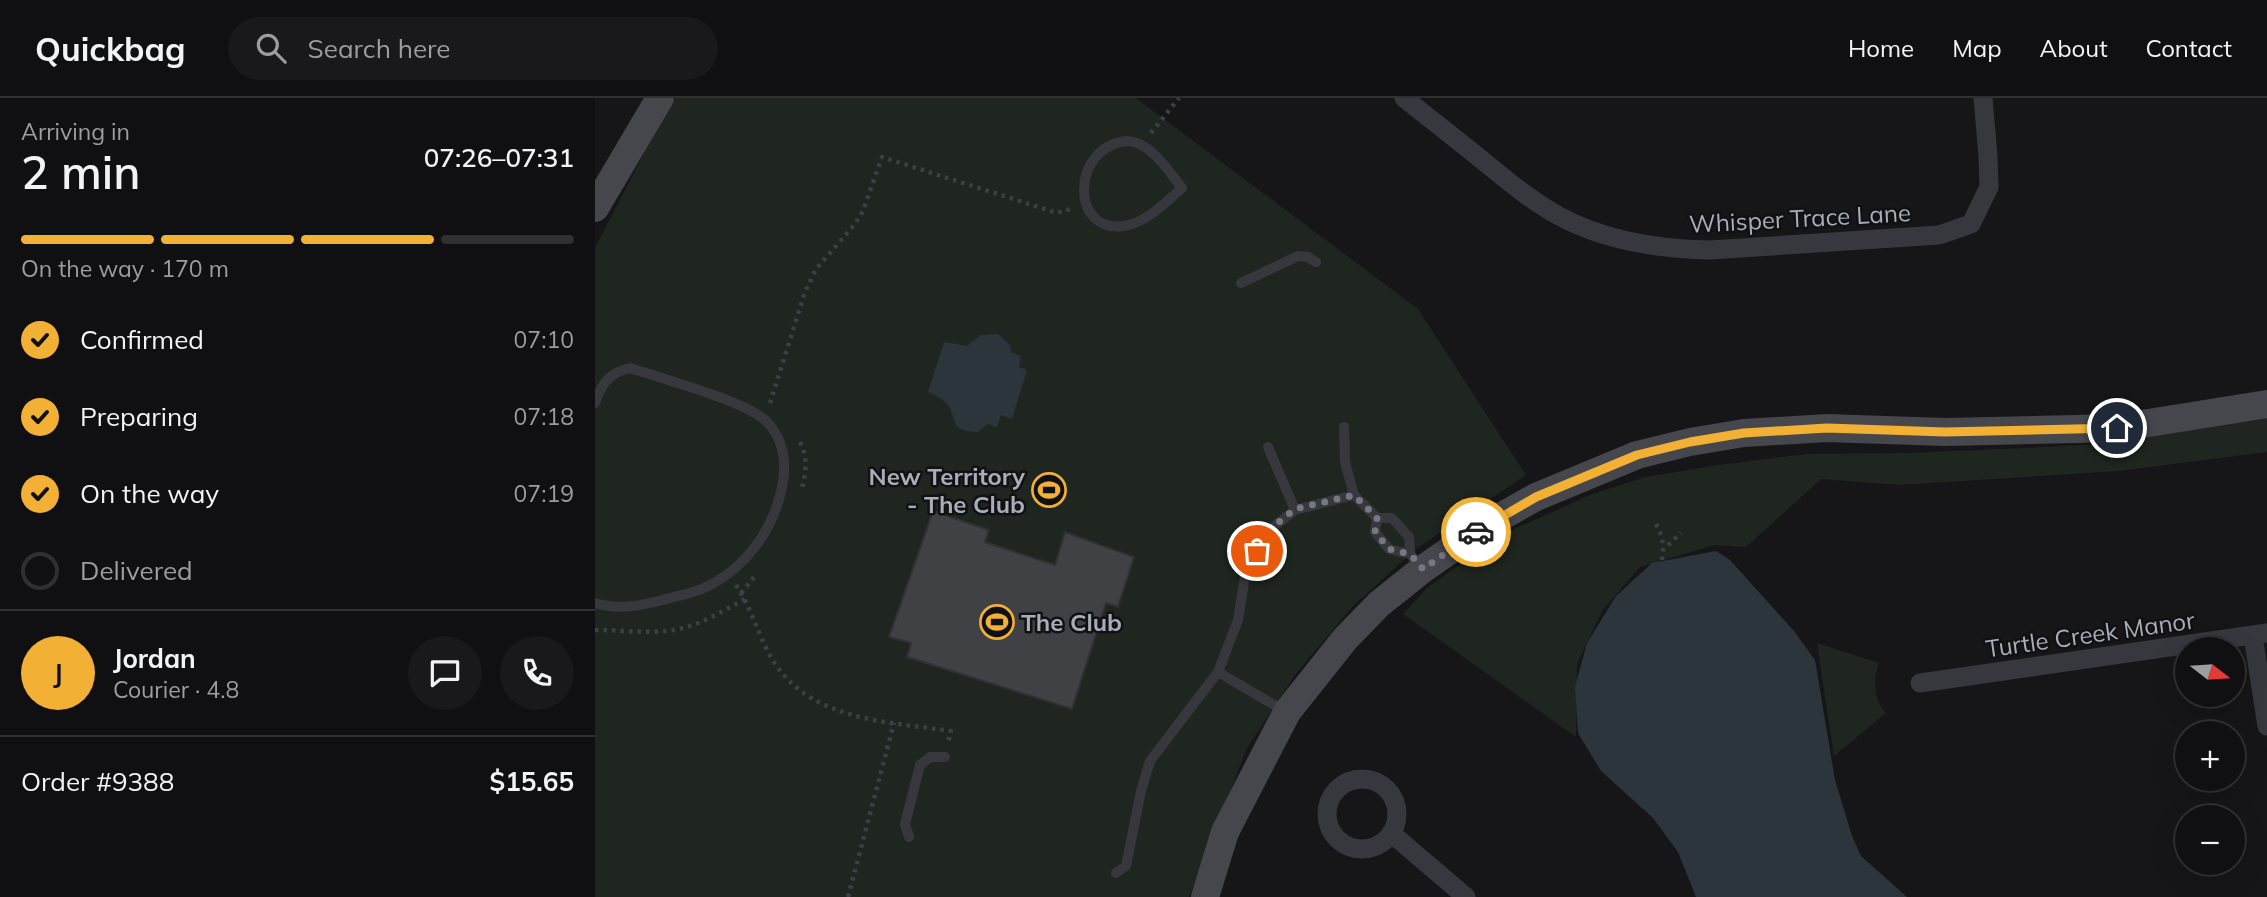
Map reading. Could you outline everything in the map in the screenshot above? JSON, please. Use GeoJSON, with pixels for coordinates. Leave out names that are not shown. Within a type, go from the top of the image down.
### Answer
{"type":"FeatureCollection","features":[{"type":"Feature","properties":{"kind":"street"},"geometry":{"type":"LineString","coordinates":[[595,208],[660,98]]}},
{"type":"Feature","properties":{"kind":"street","name":"Whisper Trace Lane"},"geometry":{"type":"LineString","coordinates":[[1404,98],[1533,201],[1550,211],[1587,229],[1647,245],[1710,250],[1939,235],[1971,224],[1989,187],[1983,98]]}},
{"type":"Feature","properties":{"kind":"street"},"geometry":{"type":"LineString","coordinates":[[1205,897],[1225,832],[1287,712],[1345,639],[1416,562],[1536,497],[1637,455],[1744,433],[1827,428],[1945,432],[2117,428],[2267,404]]}},
{"type":"Feature","properties":{"kind":"street"},"geometry":{"type":"LineString","coordinates":[[2260,634],[2267,726]]}},
{"type":"Feature","properties":{"kind":"street","name":"Turtle Creek Manor"},"geometry":{"type":"LineString","coordinates":[[1920,682],[2260,634]]}},
{"type":"Feature","properties":{"kind":"street"},"geometry":{"type":"LineString","coordinates":[[1391,833],[1465,897]]}},
{"type":"Feature","properties":{"kind":"lane"},"geometry":{"type":"LineString","coordinates":[[1116,142],[1143,145],[1182,188],[1148,216],[1124,226],[1102,222],[1092,215],[1085,205],[1084,176],[1093,159],[1116,142]]}},
{"type":"Feature","properties":{"kind":"lane"},"geometry":{"type":"LineString","coordinates":[[1241,283],[1297,256],[1308,257],[1316,262]]}},
{"type":"Feature","properties":{"kind":"lane"},"geometry":{"type":"LineString","coordinates":[[595,403],[607,378],[617,371],[630,368],[747,408],[768,422],[783,446],[786,473],[778,505],[765,535],[737,568],[703,589],[653,602],[613,608],[595,603]]}},
{"type":"Feature","properties":{"kind":"lane"},"geometry":{"type":"LineString","coordinates":[[1344,426],[1345,462],[1354,495],[1377,518],[1392,518],[1409,537],[1416,562]]}},
{"type":"Feature","properties":{"kind":"lane"},"geometry":{"type":"LineString","coordinates":[[1268,447],[1295,509]]}},
{"type":"Feature","properties":{"kind":"lane"},"geometry":{"type":"LineString","coordinates":[[1116,873],[1126,866],[1141,790],[1150,761],[1218,672],[1237,620],[1246,570],[1268,531],[1295,509],[1354,495]]}},
{"type":"Feature","properties":{"kind":"lane"},"geometry":{"type":"LineString","coordinates":[[1377,518],[1375,532],[1389,549],[1416,562]]}},
{"type":"Feature","properties":{"kind":"lane"},"geometry":{"type":"LineString","coordinates":[[1218,672],[1287,712]]}},
{"type":"Feature","properties":{"kind":"lane"},"geometry":{"type":"LineString","coordinates":[[909,837],[905,824],[920,765],[930,757],[945,757]]}},
{"type":"Feature","properties":{"kind":"path"},"geometry":{"type":"LineString","coordinates":[[1143,145],[1179,98]]}},
{"type":"Feature","properties":{"kind":"path"},"geometry":{"type":"LineString","coordinates":[[769,408],[805,292],[816,269],[863,211],[882,157],[1057,213],[1085,205]]}},
{"type":"Feature","properties":{"kind":"path"},"geometry":{"type":"LineString","coordinates":[[795,436],[802,446],[806,469],[801,491]]}},
{"type":"Feature","properties":{"kind":"path"},"geometry":{"type":"LineString","coordinates":[[1656,524],[1662,537],[1662,560]]}},
{"type":"Feature","properties":{"kind":"path"},"geometry":{"type":"LineString","coordinates":[[1663,550],[1681,533]]}},
{"type":"Feature","properties":{"kind":"path"},"geometry":{"type":"LineString","coordinates":[[727,574],[745,599],[768,652],[782,673],[802,693],[837,712],[951,731],[945,757]]}},
{"type":"Feature","properties":{"kind":"path"},"geometry":{"type":"LineString","coordinates":[[741,593],[757,574]]}},
{"type":"Feature","properties":{"kind":"path"},"geometry":{"type":"LineString","coordinates":[[595,630],[676,630],[708,619],[745,599]]}},
{"type":"Feature","properties":{"kind":"path"},"geometry":{"type":"LineString","coordinates":[[848,897],[894,723]]}},
{"type":"Feature","properties":{"kind":"shaded area","name":"New Territory - The Club"},"geometry":{"type":"Polygon","coordinates":[[[676,98],[1136,98],[1418,309],[1526,475],[1416,549],[1353,606],[1295,675],[1247,748],[1189,897],[595,897],[595,248],[659,124],[676,98]]]}},
{"type":"Feature","properties":{"kind":"shaded area"},"geometry":{"type":"Polygon","coordinates":[[[998,334],[1010,345],[1011,352],[1021,356],[1019,367],[1027,370],[1012,419],[1001,415],[997,427],[987,424],[978,432],[962,429],[955,423],[947,404],[928,392],[944,342],[967,346],[981,335],[998,334]]]}},
{"type":"Feature","properties":{"kind":"shaded area"},"geometry":{"type":"Polygon","coordinates":[[[2267,416],[2267,452],[2119,471],[1899,485],[1821,479],[1746,547],[1715,545],[1640,567],[1602,611],[1577,664],[1576,737],[1403,614],[1427,588],[1499,536],[1590,495],[1645,477],[1806,454],[1908,453],[2110,444],[2267,416]]]}},
{"type":"Feature","properties":{"kind":"shaded area"},"geometry":{"type":"Polygon","coordinates":[[[1716,551],[1730,560],[1794,631],[1815,660],[1835,780],[1852,836],[1861,856],[1907,897],[1696,897],[1678,852],[1653,818],[1601,771],[1578,733],[1575,687],[1587,643],[1616,596],[1652,563],[1716,551]]]}},
{"type":"Feature","properties":{"kind":"shaded area"},"geometry":{"type":"Polygon","coordinates":[[[1817,643],[1879,663],[1875,689],[1886,713],[1834,756],[1817,643]]]}},
{"type":"Feature","properties":{"kind":"building","name":"The Club"},"geometry":{"type":"Polygon","coordinates":[[[933,511],[989,530],[985,542],[1055,565],[1065,532],[1134,557],[1118,607],[1106,603],[1072,709],[907,657],[911,643],[889,637],[933,511]]]}},
{"type":"Feature","properties":{"kind":"way so far"},"geometry":{"type":"LineString","coordinates":[[1257,551],[1268,531],[1295,509],[1354,495],[1377,518],[1375,532],[1389,549],[1410,554],[1423,569],[1476,532]]}},
{"type":"Feature","properties":{"kind":"place","name":"New Territory - The Club"},"geometry":{"type":"Point","coordinates":[1049,490]}},
{"type":"Feature","properties":{"kind":"place","name":"The Club"},"geometry":{"type":"Point","coordinates":[997,622]}},
{"type":"Feature","properties":{"kind":"route"},"geometry":{"type":"LineString","coordinates":[[1476,532],[1536,497],[1637,455],[1744,433],[1827,428],[1945,432],[2117,428]]}}]}
